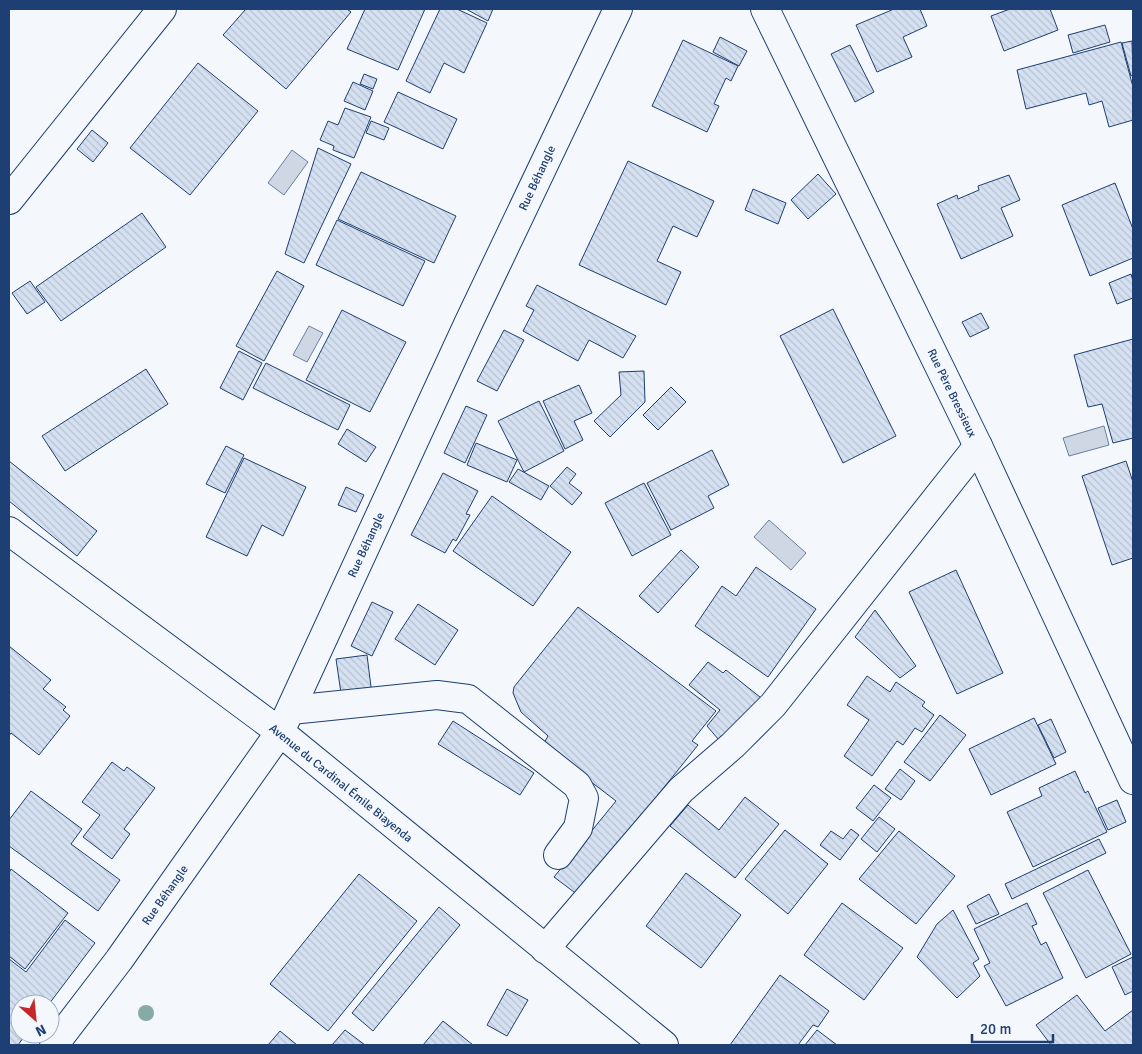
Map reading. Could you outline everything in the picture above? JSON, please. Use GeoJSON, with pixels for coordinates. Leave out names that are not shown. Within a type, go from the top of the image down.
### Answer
{"type":"FeatureCollection","features":[{"type":"Feature","properties":{"kind":"street"},"geometry":{"type":"LineString","coordinates":[[9,200],[162,9]]}},
{"type":"Feature","properties":{"kind":"street","name":"Rue Béhangle"},"geometry":{"type":"LineString","coordinates":[[54,1045],[119,960],[286,721],[468,324],[618,9]]}},
{"type":"Feature","properties":{"kind":"street","name":"Rue Père Bressieux"},"geometry":{"type":"LineString","coordinates":[[765,9],[978,446],[1133,780]]}},
{"type":"Feature","properties":{"kind":"street"},"geometry":{"type":"LineString","coordinates":[[545,950],[681,790],[734,745],[773,705],[978,446]]}},
{"type":"Feature","properties":{"kind":"street","name":"Avenue du Cardinal Émile Biayenda"},"geometry":{"type":"LineString","coordinates":[[9,531],[286,721],[545,950],[664,1045]]}},
{"type":"Feature","properties":{"kind":"street"},"geometry":{"type":"LineString","coordinates":[[286,721],[437,695],[468,699],[577,785],[584,798],[578,828],[558,855]]}},
{"type":"Feature","properties":{"kind":"shaded area"},"geometry":{"type":"Polygon","coordinates":[[[292,150],[308,162],[284,195],[268,183],[292,150]]]}},
{"type":"Feature","properties":{"kind":"shaded area"},"geometry":{"type":"Polygon","coordinates":[[[309,326],[323,333],[307,362],[293,355],[309,326]]]}},
{"type":"Feature","properties":{"kind":"shaded area"},"geometry":{"type":"Polygon","coordinates":[[[1104,426],[1109,445],[1069,456],[1063,438],[1104,426]]]}},
{"type":"Feature","properties":{"kind":"shaded area"},"geometry":{"type":"Polygon","coordinates":[[[769,520],[806,553],[791,570],[754,537],[769,520]]]}},
{"type":"Feature","properties":{"kind":"building"},"geometry":{"type":"Polygon","coordinates":[[[246,9],[347,9],[351,12],[286,89],[223,35],[246,9]]]}},
{"type":"Feature","properties":{"kind":"building"},"geometry":{"type":"Polygon","coordinates":[[[365,9],[425,9],[398,70],[347,49],[365,9]]]}},
{"type":"Feature","properties":{"kind":"building"},"geometry":{"type":"Polygon","coordinates":[[[440,9],[457,9],[487,23],[464,73],[444,63],[430,93],[406,81],[440,9]]]}},
{"type":"Feature","properties":{"kind":"building"},"geometry":{"type":"Polygon","coordinates":[[[466,9],[493,9],[488,21],[466,9]]]}},
{"type":"Feature","properties":{"kind":"building"},"geometry":{"type":"Polygon","coordinates":[[[894,9],[920,9],[927,26],[903,37],[912,57],[877,72],[856,25],[894,9]]]}},
{"type":"Feature","properties":{"kind":"building"},"geometry":{"type":"Polygon","coordinates":[[[1010,9],[1050,9],[1058,30],[1004,51],[991,16],[1010,9]]]}},
{"type":"Feature","properties":{"kind":"building"},"geometry":{"type":"Polygon","coordinates":[[[1105,25],[1110,42],[1073,53],[1068,35],[1105,25]]]}},
{"type":"Feature","properties":{"kind":"building"},"geometry":{"type":"Polygon","coordinates":[[[720,37],[747,51],[739,66],[713,52],[720,37]]]}},
{"type":"Feature","properties":{"kind":"building"},"geometry":{"type":"Polygon","coordinates":[[[683,40],[738,66],[731,81],[726,78],[714,104],[719,106],[707,132],[652,106],[683,40]]]}},
{"type":"Feature","properties":{"kind":"building"},"geometry":{"type":"Polygon","coordinates":[[[1132,41],[1133,75],[1131,76],[1122,43],[1132,41]]]}},
{"type":"Feature","properties":{"kind":"building"},"geometry":{"type":"Polygon","coordinates":[[[1121,42],[1133,87],[1133,120],[1109,127],[1102,101],[1089,105],[1086,93],[1026,109],[1017,70],[1121,42]]]}},
{"type":"Feature","properties":{"kind":"building"},"geometry":{"type":"Polygon","coordinates":[[[850,45],[874,92],[855,102],[831,54],[850,45]]]}},
{"type":"Feature","properties":{"kind":"building"},"geometry":{"type":"Polygon","coordinates":[[[198,63],[258,111],[190,195],[130,148],[198,63]]]}},
{"type":"Feature","properties":{"kind":"building"},"geometry":{"type":"Polygon","coordinates":[[[364,74],[377,79],[373,89],[360,84],[364,74]]]}},
{"type":"Feature","properties":{"kind":"building"},"geometry":{"type":"Polygon","coordinates":[[[353,82],[373,91],[365,110],[344,101],[353,82]]]}},
{"type":"Feature","properties":{"kind":"building"},"geometry":{"type":"Polygon","coordinates":[[[398,92],[457,119],[443,149],[384,122],[398,92]]]}},
{"type":"Feature","properties":{"kind":"building"},"geometry":{"type":"Polygon","coordinates":[[[345,108],[371,117],[354,158],[333,150],[334,146],[320,140],[328,121],[338,125],[345,108]]]}},
{"type":"Feature","properties":{"kind":"building"},"geometry":{"type":"Polygon","coordinates":[[[371,121],[389,128],[384,140],[366,133],[371,121]]]}},
{"type":"Feature","properties":{"kind":"building"},"geometry":{"type":"Polygon","coordinates":[[[92,130],[108,143],[93,162],[77,149],[92,130]]]}},
{"type":"Feature","properties":{"kind":"building"},"geometry":{"type":"Polygon","coordinates":[[[318,148],[351,164],[304,263],[285,254],[318,148]]]}},
{"type":"Feature","properties":{"kind":"building"},"geometry":{"type":"Polygon","coordinates":[[[628,161],[714,201],[697,237],[673,226],[657,261],[681,272],[666,305],[579,265],[628,161]]]}},
{"type":"Feature","properties":{"kind":"building"},"geometry":{"type":"Polygon","coordinates":[[[361,172],[456,216],[434,263],[338,219],[361,172]]]}},
{"type":"Feature","properties":{"kind":"building"},"geometry":{"type":"Polygon","coordinates":[[[818,174],[836,194],[808,219],[791,200],[818,174]]]}},
{"type":"Feature","properties":{"kind":"building"},"geometry":{"type":"Polygon","coordinates":[[[1009,175],[1020,200],[1001,208],[1013,236],[961,259],[937,204],[957,195],[958,199],[979,190],[978,186],[1009,175]]]}},
{"type":"Feature","properties":{"kind":"building"},"geometry":{"type":"Polygon","coordinates":[[[1115,183],[1133,229],[1133,258],[1090,276],[1062,205],[1115,183]]]}},
{"type":"Feature","properties":{"kind":"building"},"geometry":{"type":"Polygon","coordinates":[[[753,189],[786,203],[778,224],[745,210],[753,189]]]}},
{"type":"Feature","properties":{"kind":"building"},"geometry":{"type":"Polygon","coordinates":[[[142,213],[166,247],[61,321],[36,287],[142,213]]]}},
{"type":"Feature","properties":{"kind":"building"},"geometry":{"type":"Polygon","coordinates":[[[337,220],[425,261],[403,306],[316,265],[337,220]]]}},
{"type":"Feature","properties":{"kind":"building"},"geometry":{"type":"Polygon","coordinates":[[[277,271],[304,286],[264,361],[236,346],[277,271]]]}},
{"type":"Feature","properties":{"kind":"building"},"geometry":{"type":"Polygon","coordinates":[[[1131,274],[1133,298],[1117,304],[1109,283],[1131,274]]]}},
{"type":"Feature","properties":{"kind":"building"},"geometry":{"type":"Polygon","coordinates":[[[30,281],[45,302],[27,314],[12,293],[30,281]]]}},
{"type":"Feature","properties":{"kind":"building"},"geometry":{"type":"Polygon","coordinates":[[[537,285],[636,336],[623,358],[589,340],[578,361],[523,331],[534,310],[526,306],[537,285]]]}},
{"type":"Feature","properties":{"kind":"building"},"geometry":{"type":"Polygon","coordinates":[[[833,309],[896,436],[843,463],[780,336],[833,309]]]}},
{"type":"Feature","properties":{"kind":"building"},"geometry":{"type":"Polygon","coordinates":[[[342,310],[406,342],[370,412],[306,380],[342,310]]]}},
{"type":"Feature","properties":{"kind":"building"},"geometry":{"type":"Polygon","coordinates":[[[981,313],[989,328],[970,337],[962,322],[981,313]]]}},
{"type":"Feature","properties":{"kind":"building"},"geometry":{"type":"Polygon","coordinates":[[[504,330],[524,340],[497,391],[477,381],[504,330]]]}},
{"type":"Feature","properties":{"kind":"building"},"geometry":{"type":"Polygon","coordinates":[[[1133,339],[1133,438],[1113,443],[1102,404],[1088,407],[1074,355],[1133,339]]]}},
{"type":"Feature","properties":{"kind":"building"},"geometry":{"type":"Polygon","coordinates":[[[239,351],[262,363],[243,400],[220,388],[239,351]]]}},
{"type":"Feature","properties":{"kind":"building"},"geometry":{"type":"Polygon","coordinates":[[[266,363],[350,405],[338,430],[253,388],[266,363]]]}},
{"type":"Feature","properties":{"kind":"building"},"geometry":{"type":"Polygon","coordinates":[[[146,369],[168,404],[65,471],[42,436],[146,369]]]}},
{"type":"Feature","properties":{"kind":"building"},"geometry":{"type":"Polygon","coordinates":[[[644,371],[645,402],[610,437],[594,421],[621,395],[619,372],[644,371]]]}},
{"type":"Feature","properties":{"kind":"building"},"geometry":{"type":"Polygon","coordinates":[[[579,385],[592,413],[574,421],[583,440],[565,449],[543,401],[579,385]]]}},
{"type":"Feature","properties":{"kind":"building"},"geometry":{"type":"Polygon","coordinates":[[[671,387],[686,402],[658,430],[643,415],[671,387]]]}},
{"type":"Feature","properties":{"kind":"building"},"geometry":{"type":"Polygon","coordinates":[[[539,401],[564,451],[524,472],[498,421],[539,401]]]}},
{"type":"Feature","properties":{"kind":"building"},"geometry":{"type":"Polygon","coordinates":[[[466,406],[487,415],[465,463],[444,453],[466,406]]]}},
{"type":"Feature","properties":{"kind":"building"},"geometry":{"type":"Polygon","coordinates":[[[347,429],[376,447],[366,462],[338,444],[347,429]]]}},
{"type":"Feature","properties":{"kind":"building"},"geometry":{"type":"Polygon","coordinates":[[[476,443],[517,460],[507,482],[467,465],[476,443]]]}},
{"type":"Feature","properties":{"kind":"building"},"geometry":{"type":"Polygon","coordinates":[[[226,446],[244,455],[225,493],[206,484],[226,446]]]}},
{"type":"Feature","properties":{"kind":"building"},"geometry":{"type":"Polygon","coordinates":[[[712,450],[729,485],[708,496],[714,508],[671,530],[647,483],[712,450]]]}},
{"type":"Feature","properties":{"kind":"building"},"geometry":{"type":"Polygon","coordinates":[[[244,458],[306,487],[283,536],[262,525],[247,556],[206,537],[244,458]]]}},
{"type":"Feature","properties":{"kind":"building"},"geometry":{"type":"Polygon","coordinates":[[[9,461],[97,531],[77,556],[9,501],[9,461]]]}},
{"type":"Feature","properties":{"kind":"building"},"geometry":{"type":"Polygon","coordinates":[[[1126,461],[1133,482],[1133,558],[1112,565],[1082,476],[1126,461]]]}},
{"type":"Feature","properties":{"kind":"building"},"geometry":{"type":"Polygon","coordinates":[[[567,467],[576,474],[569,483],[582,493],[572,505],[550,486],[567,467]]]}},
{"type":"Feature","properties":{"kind":"building"},"geometry":{"type":"Polygon","coordinates":[[[518,469],[549,486],[541,500],[509,482],[518,469]]]}},
{"type":"Feature","properties":{"kind":"building"},"geometry":{"type":"Polygon","coordinates":[[[443,473],[478,491],[466,514],[470,515],[456,541],[453,539],[445,553],[411,535],[443,473]]]}},
{"type":"Feature","properties":{"kind":"building"},"geometry":{"type":"Polygon","coordinates":[[[644,483],[671,535],[632,556],[605,503],[644,483]]]}},
{"type":"Feature","properties":{"kind":"building"},"geometry":{"type":"Polygon","coordinates":[[[346,487],[364,495],[356,512],[338,505],[346,487]]]}},
{"type":"Feature","properties":{"kind":"building"},"geometry":{"type":"Polygon","coordinates":[[[492,496],[571,552],[533,606],[453,551],[492,496]]]}},
{"type":"Feature","properties":{"kind":"building"},"geometry":{"type":"Polygon","coordinates":[[[681,550],[699,567],[658,613],[639,596],[681,550]]]}},
{"type":"Feature","properties":{"kind":"building"},"geometry":{"type":"Polygon","coordinates":[[[756,567],[816,609],[768,677],[695,626],[722,586],[736,596],[756,567]]]}},
{"type":"Feature","properties":{"kind":"building"},"geometry":{"type":"Polygon","coordinates":[[[956,570],[1003,673],[957,694],[909,592],[956,570]]]}},
{"type":"Feature","properties":{"kind":"building"},"geometry":{"type":"Polygon","coordinates":[[[372,602],[393,612],[372,656],[351,646],[372,602]]]}},
{"type":"Feature","properties":{"kind":"building"},"geometry":{"type":"Polygon","coordinates":[[[418,604],[458,630],[435,665],[395,639],[418,604]]]}},
{"type":"Feature","properties":{"kind":"building"},"geometry":{"type":"Polygon","coordinates":[[[578,607],[716,711],[692,741],[698,745],[578,895],[554,877],[616,801],[543,745],[548,736],[521,712],[513,693],[514,687],[578,607]]]}},
{"type":"Feature","properties":{"kind":"building"},"geometry":{"type":"Polygon","coordinates":[[[875,610],[916,666],[900,678],[855,637],[875,610]]]}},
{"type":"Feature","properties":{"kind":"building"},"geometry":{"type":"Polygon","coordinates":[[[9,646],[51,680],[43,689],[66,707],[63,710],[70,716],[39,755],[11,733],[9,736],[9,646]]]}},
{"type":"Feature","properties":{"kind":"building"},"geometry":{"type":"Polygon","coordinates":[[[367,655],[372,695],[342,700],[336,659],[367,655]]]}},
{"type":"Feature","properties":{"kind":"building"},"geometry":{"type":"Polygon","coordinates":[[[708,662],[723,673],[726,670],[765,701],[719,740],[707,726],[720,710],[689,685],[708,662]]]}},
{"type":"Feature","properties":{"kind":"building"},"geometry":{"type":"Polygon","coordinates":[[[867,676],[890,692],[896,682],[925,702],[922,706],[934,715],[922,732],[915,728],[903,745],[897,741],[872,776],[844,756],[869,720],[847,705],[867,676]]]}},
{"type":"Feature","properties":{"kind":"building"},"geometry":{"type":"Polygon","coordinates":[[[940,715],[966,735],[930,781],[904,762],[940,715]]]}},
{"type":"Feature","properties":{"kind":"building"},"geometry":{"type":"Polygon","coordinates":[[[1034,718],[1056,764],[991,795],[969,749],[1034,718]]]}},
{"type":"Feature","properties":{"kind":"building"},"geometry":{"type":"Polygon","coordinates":[[[1051,719],[1066,752],[1054,758],[1038,725],[1051,719]]]}},
{"type":"Feature","properties":{"kind":"building"},"geometry":{"type":"Polygon","coordinates":[[[453,721],[534,773],[520,795],[438,744],[453,721]]]}},
{"type":"Feature","properties":{"kind":"building"},"geometry":{"type":"Polygon","coordinates":[[[112,762],[124,771],[127,767],[155,788],[124,829],[130,834],[112,859],[83,837],[100,815],[82,802],[112,762]]]}},
{"type":"Feature","properties":{"kind":"building"},"geometry":{"type":"Polygon","coordinates":[[[900,769],[915,781],[901,800],[885,789],[900,769]]]}},
{"type":"Feature","properties":{"kind":"building"},"geometry":{"type":"Polygon","coordinates":[[[1075,771],[1085,793],[1088,791],[1107,832],[1033,867],[1007,812],[1042,796],[1039,788],[1075,771]]]}},
{"type":"Feature","properties":{"kind":"building"},"geometry":{"type":"Polygon","coordinates":[[[874,785],[891,798],[873,821],[856,808],[874,785]]]}},
{"type":"Feature","properties":{"kind":"building"},"geometry":{"type":"Polygon","coordinates":[[[31,791],[82,829],[71,844],[120,880],[98,911],[9,846],[9,820],[31,791]]]}},
{"type":"Feature","properties":{"kind":"building"},"geometry":{"type":"Polygon","coordinates":[[[745,797],[779,824],[735,878],[670,826],[688,805],[719,830],[745,797]]]}},
{"type":"Feature","properties":{"kind":"building"},"geometry":{"type":"Polygon","coordinates":[[[1117,800],[1126,822],[1108,830],[1098,808],[1117,800]]]}},
{"type":"Feature","properties":{"kind":"building"},"geometry":{"type":"Polygon","coordinates":[[[879,817],[895,829],[877,852],[861,839],[879,817]]]}},
{"type":"Feature","properties":{"kind":"building"},"geometry":{"type":"Polygon","coordinates":[[[851,829],[859,835],[840,860],[820,845],[831,831],[843,839],[851,829]]]}},
{"type":"Feature","properties":{"kind":"building"},"geometry":{"type":"Polygon","coordinates":[[[785,830],[828,864],[788,914],[745,879],[785,830]]]}},
{"type":"Feature","properties":{"kind":"building"},"geometry":{"type":"Polygon","coordinates":[[[899,831],[955,876],[916,924],[859,879],[899,831]]]}},
{"type":"Feature","properties":{"kind":"building"},"geometry":{"type":"Polygon","coordinates":[[[1099,839],[1106,853],[1012,899],[1005,884],[1099,839]]]}},
{"type":"Feature","properties":{"kind":"building"},"geometry":{"type":"Polygon","coordinates":[[[11,869],[68,913],[25,969],[9,956],[9,873],[11,869]]]}},
{"type":"Feature","properties":{"kind":"building"},"geometry":{"type":"Polygon","coordinates":[[[1088,870],[1131,954],[1086,978],[1043,893],[1088,870]]]}},
{"type":"Feature","properties":{"kind":"building"},"geometry":{"type":"Polygon","coordinates":[[[686,873],[741,915],[701,968],[646,926],[686,873]]]}},
{"type":"Feature","properties":{"kind":"building"},"geometry":{"type":"Polygon","coordinates":[[[359,874],[417,921],[328,1031],[270,984],[359,874]]]}},
{"type":"Feature","properties":{"kind":"building"},"geometry":{"type":"Polygon","coordinates":[[[989,894],[999,914],[976,924],[967,906],[989,894]]]}},
{"type":"Feature","properties":{"kind":"building"},"geometry":{"type":"Polygon","coordinates":[[[842,903],[903,948],[864,1000],[804,955],[842,903]]]}},
{"type":"Feature","properties":{"kind":"building"},"geometry":{"type":"Polygon","coordinates":[[[1027,903],[1037,924],[1032,926],[1041,945],[1046,942],[1063,978],[1006,1006],[984,966],[990,963],[974,929],[1027,903]]]}},
{"type":"Feature","properties":{"kind":"building"},"geometry":{"type":"Polygon","coordinates":[[[439,907],[460,925],[373,1031],[352,1013],[439,907]]]}},
{"type":"Feature","properties":{"kind":"building"},"geometry":{"type":"Polygon","coordinates":[[[953,910],[979,959],[973,963],[980,976],[957,998],[917,957],[937,924],[953,910]]]}},
{"type":"Feature","properties":{"kind":"building"},"geometry":{"type":"Polygon","coordinates":[[[65,920],[95,943],[57,994],[10,994],[10,1044],[19,1044],[9,1045],[9,959],[26,972],[65,920]]]}},
{"type":"Feature","properties":{"kind":"building"},"geometry":{"type":"Polygon","coordinates":[[[1133,957],[1133,991],[1125,995],[1112,967],[1133,957]]]}},
{"type":"Feature","properties":{"kind":"building"},"geometry":{"type":"Polygon","coordinates":[[[780,975],[829,1011],[818,1027],[813,1025],[798,1045],[730,1045],[780,975]]]}},
{"type":"Feature","properties":{"kind":"building"},"geometry":{"type":"Polygon","coordinates":[[[507,989],[528,1000],[507,1036],[487,1025],[507,989]]]}},
{"type":"Feature","properties":{"kind":"building"},"geometry":{"type":"Polygon","coordinates":[[[1077,995],[1105,1031],[1133,1010],[1133,1045],[1051,1045],[1036,1025],[1077,995]]]}},
{"type":"Feature","properties":{"kind":"building"},"geometry":{"type":"Polygon","coordinates":[[[443,1021],[473,1045],[423,1045],[443,1021]]]}},
{"type":"Feature","properties":{"kind":"building"},"geometry":{"type":"Polygon","coordinates":[[[345,1030],[365,1045],[332,1045],[345,1030]]]}},
{"type":"Feature","properties":{"kind":"building"},"geometry":{"type":"Polygon","coordinates":[[[817,1030],[837,1045],[805,1045],[817,1030]]]}},
{"type":"Feature","properties":{"kind":"building"},"geometry":{"type":"Polygon","coordinates":[[[280,1031],[297,1045],[268,1045],[280,1031]]]}}]}
